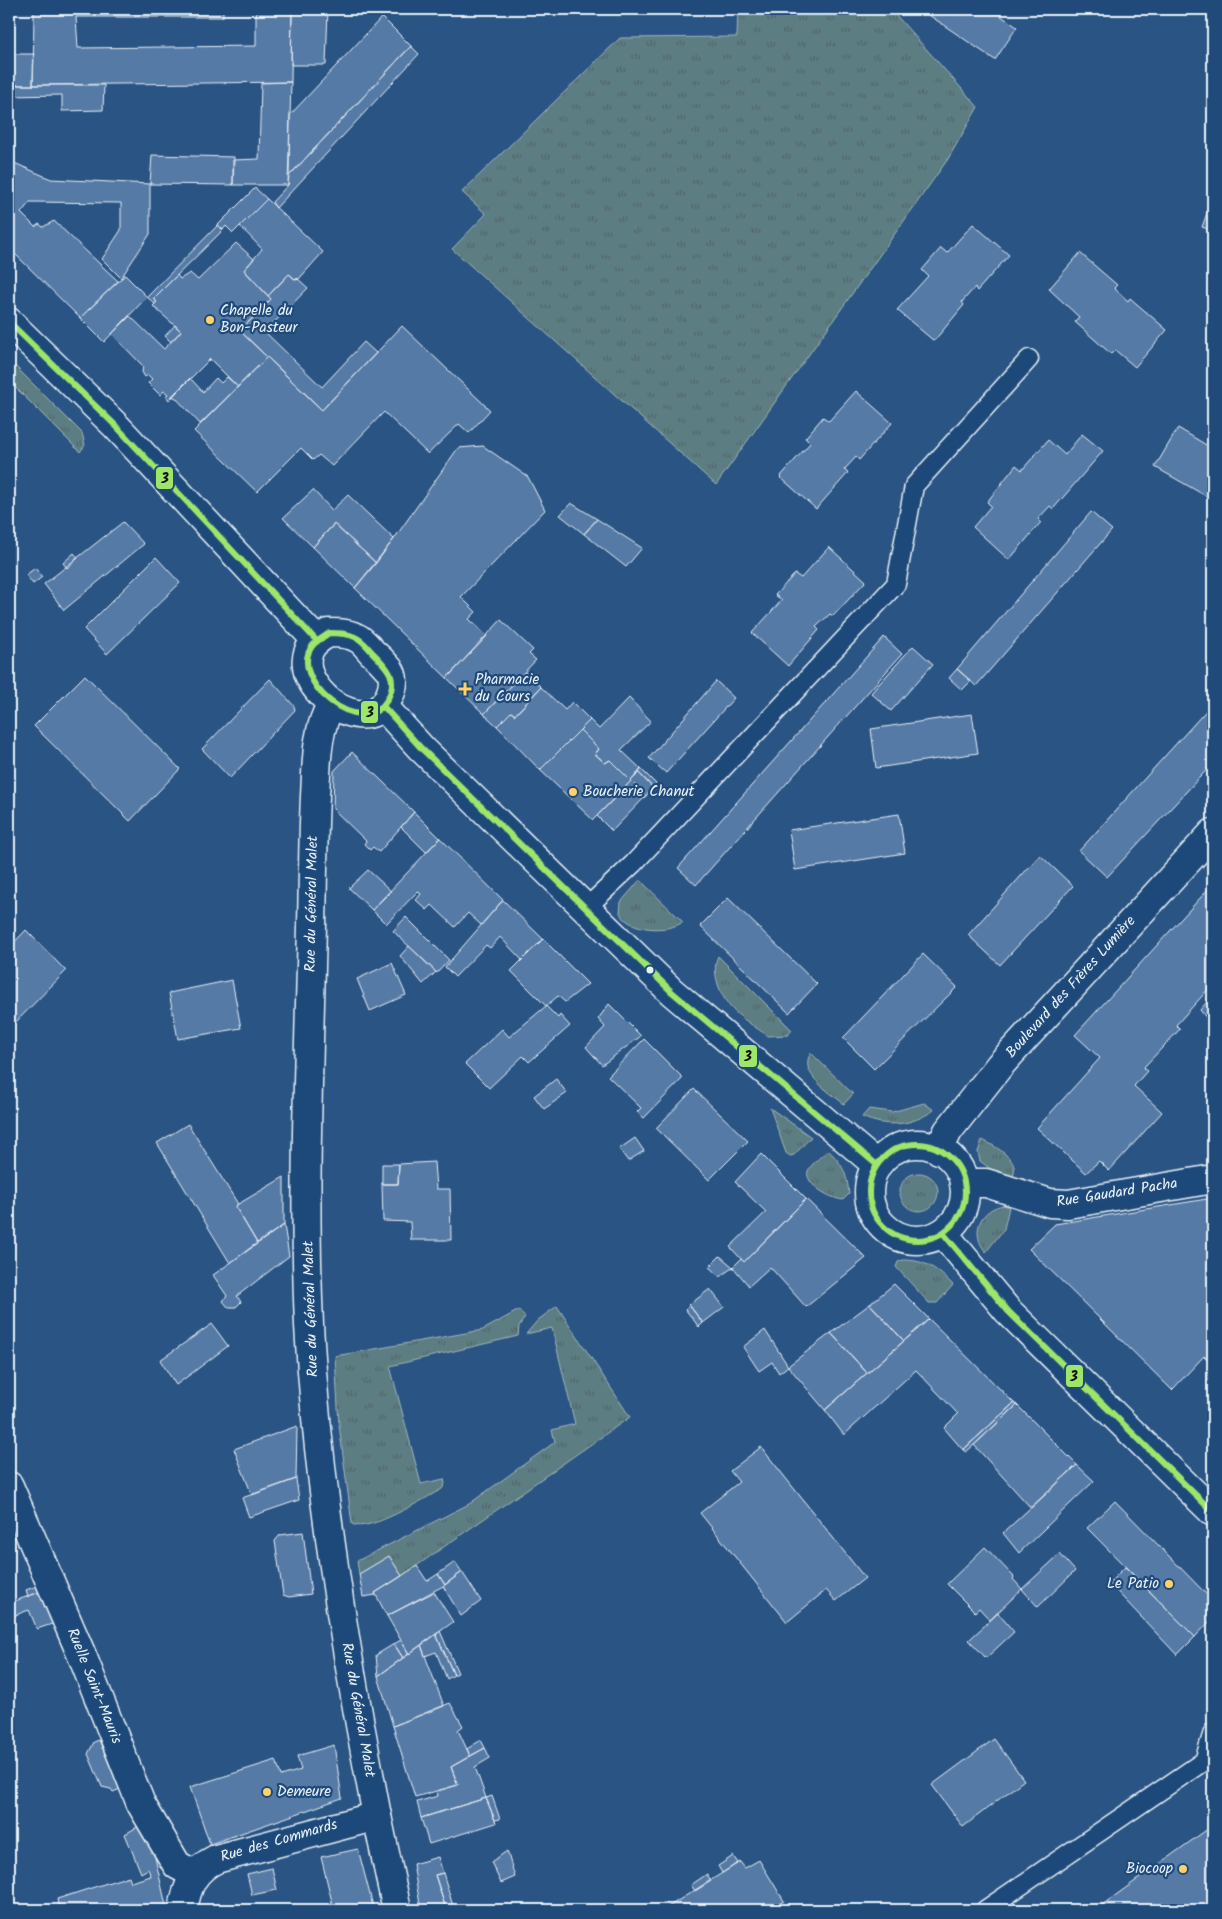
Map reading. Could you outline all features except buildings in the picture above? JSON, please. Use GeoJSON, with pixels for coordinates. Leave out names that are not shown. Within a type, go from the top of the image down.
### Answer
{"type":"FeatureCollection","features":[{"type":"Feature","properties":{"kind":"main road"},"geometry":{"type":"LineString","coordinates":[[9,322],[116,426],[316,638]]}},
{"type":"Feature","properties":{"kind":"main road"},"geometry":{"type":"LineString","coordinates":[[329,633],[345,633],[352,636],[358,639],[390,670],[393,682],[391,695],[383,706],[374,713],[360,715],[350,714],[332,703],[310,680],[305,666],[308,651],[316,638],[329,633]]}},
{"type":"Feature","properties":{"kind":"main road","name":"Rue du Général Malet"},"geometry":{"type":"LineString","coordinates":[[332,703],[324,716],[318,746],[314,823],[307,1176],[309,1324],[317,1434],[332,1547],[377,1816],[397,1910]]}},
{"type":"Feature","properties":{"kind":"main road"},"geometry":{"type":"LineString","coordinates":[[383,706],[421,748],[672,992],[877,1164]]}},
{"type":"Feature","properties":{"kind":"main road","name":"Boulevard des Frères Lumière"},"geometry":{"type":"LineString","coordinates":[[939,1150],[948,1132],[1000,1065],[1213,833]]}},
{"type":"Feature","properties":{"kind":"main road"},"geometry":{"type":"LineString","coordinates":[[912,1144],[927,1145],[939,1150],[951,1158],[960,1170],[964,1183],[961,1211],[954,1223],[943,1232],[928,1239],[912,1240],[895,1236],[882,1226],[873,1212],[868,1196],[870,1179],[877,1164],[887,1154],[899,1147],[912,1144]]}},
{"type":"Feature","properties":{"kind":"main road","name":"Rue Gaudard Pacha"},"geometry":{"type":"LineString","coordinates":[[964,1183],[986,1183],[1050,1204],[1068,1204],[1213,1179]]}},
{"type":"Feature","properties":{"kind":"main road"},"geometry":{"type":"LineString","coordinates":[[943,1232],[1008,1311],[1213,1512]]}},
{"type":"Feature","properties":{"kind":"main road","name":"Ruelle Saint-Mauris"},"geometry":{"type":"LineString","coordinates":[[9,1486],[83,1658],[141,1804],[177,1865],[194,1874]]}},
{"type":"Feature","properties":{"kind":"main road","name":"Rue des Commards"},"geometry":{"type":"LineString","coordinates":[[194,1874],[203,1865],[216,1859],[377,1816]]}},
{"type":"Feature","properties":{"kind":"main road"},"geometry":{"type":"LineString","coordinates":[[184,1910],[186,1893],[194,1874]]}},
{"type":"Feature","properties":{"kind":"lane"},"geometry":{"type":"LineString","coordinates":[[586,908],[633,864],[896,584],[914,486],[1028,359]]}},
{"type":"Feature","properties":{"kind":"lane"},"geometry":{"type":"LineString","coordinates":[[985,1910],[1204,1761],[1213,1732]]}},
{"type":"Feature","properties":{"kind":"green space"},"geometry":{"type":"Polygon","coordinates":[[[738,9],[894,13],[978,107],[948,159],[716,485],[452,249],[486,214],[462,192],[620,38],[737,37],[738,9]]]}},
{"type":"Feature","properties":{"kind":"green space"},"geometry":{"type":"Polygon","coordinates":[[[9,360],[82,433],[85,445],[80,452],[9,381],[9,360]]]}},
{"type":"Feature","properties":{"kind":"green space"},"geometry":{"type":"Polygon","coordinates":[[[640,880],[683,922],[676,926],[659,929],[640,927],[625,919],[620,913],[621,902],[640,880]]]}},
{"type":"Feature","properties":{"kind":"green space"},"geometry":{"type":"Polygon","coordinates":[[[718,956],[792,1030],[788,1035],[768,1036],[731,1008],[717,981],[715,968],[718,956]]]}},
{"type":"Feature","properties":{"kind":"green space"},"geometry":{"type":"Polygon","coordinates":[[[811,1053],[853,1094],[844,1104],[817,1082],[812,1075],[808,1068],[808,1060],[811,1053]]]}},
{"type":"Feature","properties":{"kind":"green space"},"geometry":{"type":"Polygon","coordinates":[[[924,1103],[934,1110],[908,1122],[890,1124],[871,1121],[862,1117],[869,1109],[892,1112],[924,1103]]]}},
{"type":"Feature","properties":{"kind":"green space"},"geometry":{"type":"Polygon","coordinates":[[[770,1108],[811,1137],[794,1155],[790,1156],[786,1153],[770,1108]]]}},
{"type":"Feature","properties":{"kind":"green space"},"geometry":{"type":"Polygon","coordinates":[[[982,1140],[999,1149],[1010,1159],[1013,1164],[1013,1176],[992,1170],[980,1161],[978,1152],[982,1140]]]}},
{"type":"Feature","properties":{"kind":"green space"},"geometry":{"type":"Polygon","coordinates":[[[828,1150],[841,1165],[847,1181],[849,1194],[843,1200],[832,1197],[814,1186],[808,1176],[808,1171],[828,1150]]]}},
{"type":"Feature","properties":{"kind":"green space"},"geometry":{"type":"Polygon","coordinates":[[[919,1173],[933,1178],[938,1192],[933,1206],[919,1211],[905,1206],[900,1192],[905,1178],[919,1173]]]}},
{"type":"Feature","properties":{"kind":"green space"},"geometry":{"type":"Polygon","coordinates":[[[1004,1205],[1009,1207],[1004,1229],[986,1252],[979,1238],[978,1230],[980,1223],[988,1212],[995,1207],[1004,1205]]]}},
{"type":"Feature","properties":{"kind":"green space"},"geometry":{"type":"Polygon","coordinates":[[[911,1260],[931,1266],[953,1285],[937,1303],[929,1303],[896,1267],[898,1262],[911,1260]]]}},
{"type":"Feature","properties":{"kind":"green space"},"geometry":{"type":"Polygon","coordinates":[[[557,1306],[630,1417],[402,1576],[389,1556],[359,1574],[357,1561],[469,1504],[555,1442],[552,1430],[575,1424],[552,1328],[526,1334],[538,1320],[557,1306]]]}},
{"type":"Feature","properties":{"kind":"green space"},"geometry":{"type":"Polygon","coordinates":[[[519,1310],[525,1317],[519,1326],[518,1336],[390,1366],[421,1484],[444,1479],[445,1484],[442,1489],[397,1514],[370,1524],[360,1526],[352,1524],[339,1425],[335,1356],[483,1330],[519,1310]]]}},
{"type":"Feature","properties":{"kind":"transit line","name":"3"},"geometry":{"type":"LineString","coordinates":[[9,322],[116,426],[315,639]]}},
{"type":"Feature","properties":{"kind":"transit line","name":"3"},"geometry":{"type":"LineString","coordinates":[[329,633],[346,634],[360,640],[386,667],[391,678],[391,691],[388,698],[377,711],[362,714],[346,710],[330,701],[317,688],[309,673],[307,658],[314,644],[329,633]]}},
{"type":"Feature","properties":{"kind":"transit line","name":"3"},"geometry":{"type":"LineString","coordinates":[[383,706],[421,748],[672,992],[877,1165]]}},
{"type":"Feature","properties":{"kind":"transit line","name":"3"},"geometry":{"type":"LineString","coordinates":[[917,1144],[935,1148],[951,1158],[961,1174],[965,1192],[961,1210],[951,1226],[935,1236],[917,1240],[899,1236],[883,1226],[873,1210],[869,1192],[873,1174],[883,1158],[899,1148],[917,1144]]}},
{"type":"Feature","properties":{"kind":"transit line","name":"3"},"geometry":{"type":"LineString","coordinates":[[943,1233],[1008,1311],[1213,1512]]}},
{"type":"Feature","properties":{"kind":"place","name":"Chapelle du Bon-Pasteur"},"geometry":{"type":"Point","coordinates":[210,320]}},
{"type":"Feature","properties":{"kind":"place","name":"Pharmacie du Cours"},"geometry":{"type":"Point","coordinates":[465,689]}},
{"type":"Feature","properties":{"kind":"place","name":"Boucherie Chanut"},"geometry":{"type":"Point","coordinates":[573,792]}},
{"type":"Feature","properties":{"kind":"place","name":"Le Patio"},"geometry":{"type":"Point","coordinates":[1169,1584]}},
{"type":"Feature","properties":{"kind":"place","name":"Demeure"},"geometry":{"type":"Point","coordinates":[267,1792]}},
{"type":"Feature","properties":{"kind":"place","name":"Biocoop"},"geometry":{"type":"Point","coordinates":[1183,1869]}}]}
